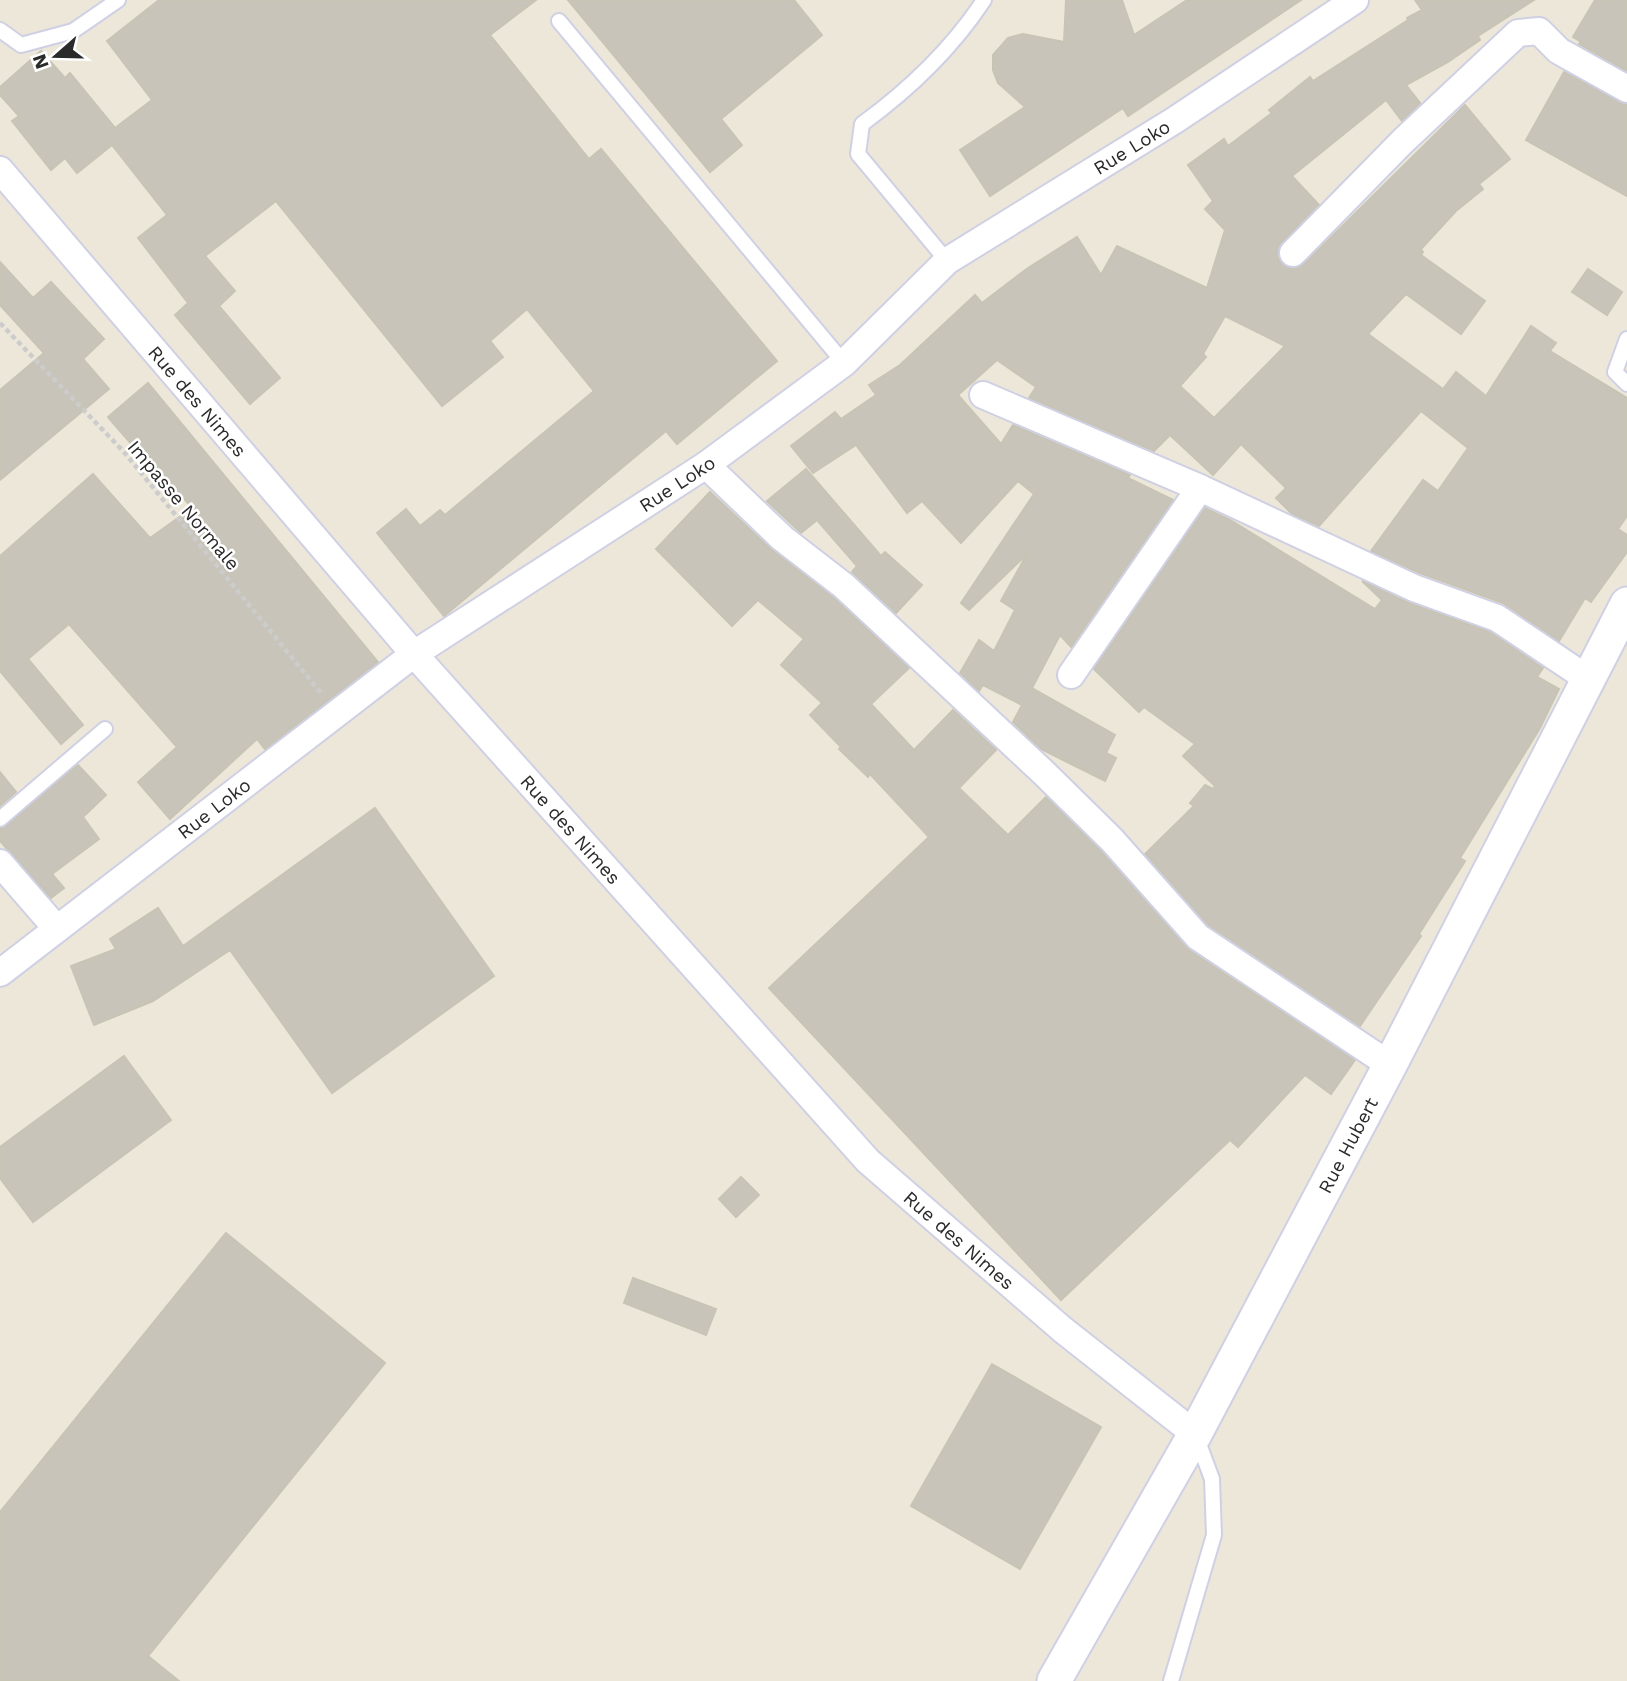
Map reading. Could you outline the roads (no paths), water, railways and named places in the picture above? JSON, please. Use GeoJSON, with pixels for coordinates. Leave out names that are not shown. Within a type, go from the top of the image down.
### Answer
{"type":"FeatureCollection","features":[{"type":"Feature","properties":{"kind":"street","name":"Rue Loko"},"geometry":{"type":"LineString","coordinates":[[0,972],[414,654],[706,465],[844,363],[947,261],[1175,120],[1355,0]]}},
{"type":"Feature","properties":{"kind":"street"},"geometry":{"type":"LineString","coordinates":[[1293,253],[1403,141],[1518,33],[1539,31],[1559,51],[1627,89]]}},
{"type":"Feature","properties":{"kind":"street","name":"Rue des Nimes"},"geometry":{"type":"LineString","coordinates":[[0,170],[414,654],[868,1161],[1063,1331],[1195,1434]]}},
{"type":"Feature","properties":{"kind":"street"},"geometry":{"type":"LineString","coordinates":[[983,395],[1200,488],[1414,588],[1497,618],[1588,679]]}},
{"type":"Feature","properties":{"kind":"street"},"geometry":{"type":"LineString","coordinates":[[706,465],[782,538],[844,586],[1045,774],[1112,840],[1198,937],[1391,1065]]}},
{"type":"Feature","properties":{"kind":"street"},"geometry":{"type":"LineString","coordinates":[[1071,675],[1200,488]]}},
{"type":"Feature","properties":{"kind":"street","name":"Rue Hubert"},"geometry":{"type":"LineString","coordinates":[[1055,1681],[1195,1434],[1391,1065],[1627,604]]}},
{"type":"Feature","properties":{"kind":"street"},"geometry":{"type":"LineString","coordinates":[[0,863],[57,929]]}},
{"type":"Feature","properties":{"kind":"lane"},"geometry":{"type":"LineString","coordinates":[[0,30],[21,45],[73,31],[118,0]]}},
{"type":"Feature","properties":{"kind":"lane"},"geometry":{"type":"LineString","coordinates":[[947,261],[858,154],[862,124],[902,95],[944,54],[984,0]]}},
{"type":"Feature","properties":{"kind":"lane"},"geometry":{"type":"LineString","coordinates":[[559,21],[844,363]]}},
{"type":"Feature","properties":{"kind":"lane"},"geometry":{"type":"LineString","coordinates":[[1627,339],[1615,372],[1627,384]]}},
{"type":"Feature","properties":{"kind":"lane"},"geometry":{"type":"LineString","coordinates":[[0,818],[105,729]]}},
{"type":"Feature","properties":{"kind":"lane"},"geometry":{"type":"LineString","coordinates":[[1171,1681],[1214,1535],[1212,1479],[1195,1434]]}}]}
